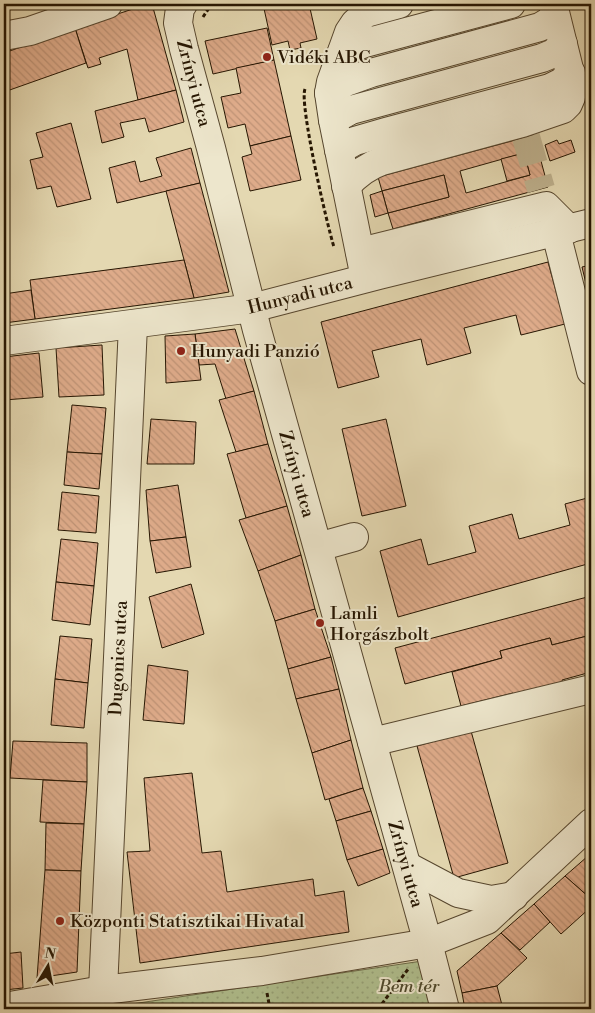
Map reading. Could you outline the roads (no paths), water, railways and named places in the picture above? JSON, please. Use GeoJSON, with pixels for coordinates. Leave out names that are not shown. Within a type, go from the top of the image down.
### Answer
{"type":"FeatureCollection","features":[{"type":"Feature","properties":{"kind":"street"},"geometry":{"type":"LineString","coordinates":[[4,36],[30,31],[108,4]]}},
{"type":"Feature","properties":{"kind":"street","name":"Zrínyi utca"},"geometry":{"type":"LineString","coordinates":[[183,4],[180,8],[178,23],[184,49],[252,308],[428,943]]}},
{"type":"Feature","properties":{"kind":"street"},"geometry":{"type":"LineString","coordinates":[[399,4],[366,13],[360,18],[349,32],[331,82],[329,93],[346,186],[354,261],[543,198],[572,228],[591,371]]}},
{"type":"Feature","properties":{"kind":"street"},"geometry":{"type":"LineString","coordinates":[[342,52],[365,43],[511,4]]}},
{"type":"Feature","properties":{"kind":"street"},"geometry":{"type":"LineString","coordinates":[[329,93],[346,82],[371,73],[540,27],[550,21],[554,9]]}},
{"type":"Feature","properties":{"kind":"street"},"geometry":{"type":"LineString","coordinates":[[346,186],[361,171],[372,164],[524,130],[563,109],[571,97],[571,73],[554,9]]}},
{"type":"Feature","properties":{"kind":"street"},"geometry":{"type":"LineString","coordinates":[[333,120],[351,110],[542,58],[554,53],[563,44]]}},
{"type":"Feature","properties":{"kind":"street"},"geometry":{"type":"LineString","coordinates":[[339,150],[355,141],[370,136],[550,88],[562,82],[571,73]]}},
{"type":"Feature","properties":{"kind":"street","name":"Hunyadi utca"},"geometry":{"type":"LineString","coordinates":[[4,342],[133,326],[252,308],[354,261],[572,228]]}},
{"type":"Feature","properties":{"kind":"street","name":"Dugonics utca"},"geometry":{"type":"LineString","coordinates":[[103,990],[133,326]]}},
{"type":"Feature","properties":{"kind":"street"},"geometry":{"type":"LineString","coordinates":[[318,547],[354,537]]}},
{"type":"Feature","properties":{"kind":"street"},"geometry":{"type":"LineString","coordinates":[[372,742],[591,689]]}},
{"type":"Feature","properties":{"kind":"street"},"geometry":{"type":"LineString","coordinates":[[4,1007],[103,990],[262,971],[428,943],[487,920],[591,823]]}},
{"type":"Feature","properties":{"kind":"street"},"geometry":{"type":"LineString","coordinates":[[407,866],[458,893],[491,900],[514,896]]}},
{"type":"Feature","properties":{"kind":"street"},"geometry":{"type":"LineString","coordinates":[[428,943],[444,1009]]}},
{"type":"Feature","properties":{"kind":"tunnel"},"geometry":{"type":"LineString","coordinates":[[526,137],[541,189]]}},
{"type":"Feature","properties":{"kind":"place","name":"Vidéki ABC"},"geometry":{"type":"Point","coordinates":[267,57]}},
{"type":"Feature","properties":{"kind":"place","name":"Hunyadi Panzió"},"geometry":{"type":"Point","coordinates":[181,351]}},
{"type":"Feature","properties":{"kind":"place","name":"Lamli Horgászbolt"},"geometry":{"type":"Point","coordinates":[320,623]}},
{"type":"Feature","properties":{"kind":"place","name":"Központi Statisztikai Hivatal"},"geometry":{"type":"Point","coordinates":[60,921]}},
{"type":"Feature","properties":{"kind":"park label","name":"Bem tér"},"geometry":{"type":"Point","coordinates":[409,986]}}]}
